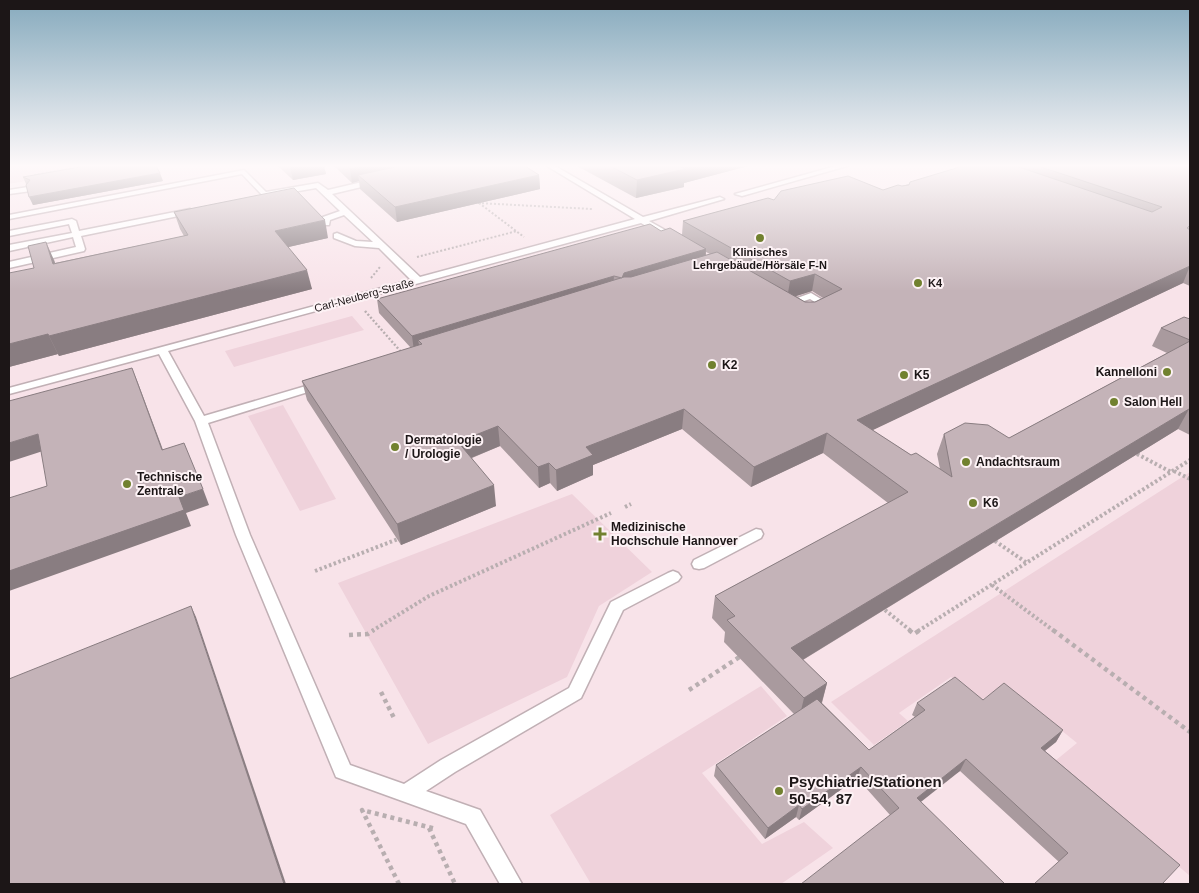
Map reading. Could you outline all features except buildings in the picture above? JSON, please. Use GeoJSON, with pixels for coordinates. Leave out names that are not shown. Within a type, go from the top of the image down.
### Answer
{"type":"FeatureCollection","features":[{"type":"Feature","properties":{"kind":"lane"},"geometry":{"type":"LineString","coordinates":[[9,217],[58,208]]}},
{"type":"Feature","properties":{"kind":"lane"},"geometry":{"type":"LineString","coordinates":[[342,208],[418,280]]}},
{"type":"Feature","properties":{"kind":"lane"},"geometry":{"type":"LineString","coordinates":[[622,208],[676,240]]}},
{"type":"Feature","properties":{"kind":"lane","name":"Carl-Neuberg-Straße"},"geometry":{"type":"LineString","coordinates":[[9,391],[690,208]]}},
{"type":"Feature","properties":{"kind":"lane"},"geometry":{"type":"LineString","coordinates":[[9,248],[196,209]]}},
{"type":"Feature","properties":{"kind":"lane"},"geometry":{"type":"LineString","coordinates":[[326,223],[326,218],[346,211]]}},
{"type":"Feature","properties":{"kind":"lane"},"geometry":{"type":"LineString","coordinates":[[9,232],[72,221],[81,250],[9,265]]}},
{"type":"Feature","properties":{"kind":"lane"},"geometry":{"type":"LineString","coordinates":[[337,236],[355,243],[383,246]]}},
{"type":"Feature","properties":{"kind":"lane"},"geometry":{"type":"LineString","coordinates":[[800,312],[782,302],[810,296],[832,308],[816,314]]}},
{"type":"Feature","properties":{"kind":"lane"},"geometry":{"type":"LineString","coordinates":[[163,350],[201,421],[243,535],[343,771],[473,817],[511,884]]}},
{"type":"Feature","properties":{"kind":"lane"},"geometry":{"type":"LineString","coordinates":[[201,421],[336,380]]}},
{"type":"Feature","properties":{"kind":"lane"},"geometry":{"type":"LineString","coordinates":[[699,564],[756,534]]}},
{"type":"Feature","properties":{"kind":"lane"},"geometry":{"type":"LineString","coordinates":[[405,794],[448,766],[575,693],[617,606],[673,578]]}},
{"type":"Feature","properties":{"kind":"path"},"geometry":{"type":"LineString","coordinates":[[484,208],[526,238]]}},
{"type":"Feature","properties":{"kind":"path"},"geometry":{"type":"LineString","coordinates":[[566,208],[628,211]]}},
{"type":"Feature","properties":{"kind":"path"},"geometry":{"type":"LineString","coordinates":[[360,296],[358,303],[406,359]]}},
{"type":"Feature","properties":{"kind":"path"},"geometry":{"type":"LineString","coordinates":[[1137,454],[1190,479]]}},
{"type":"Feature","properties":{"kind":"path"},"geometry":{"type":"LineString","coordinates":[[885,610],[914,634],[1190,460]]}},
{"type":"Feature","properties":{"kind":"path"},"geometry":{"type":"LineString","coordinates":[[625,507],[631,504]]}},
{"type":"Feature","properties":{"kind":"path"},"geometry":{"type":"LineString","coordinates":[[348,635],[368,634],[429,596],[611,514]]}},
{"type":"Feature","properties":{"kind":"path"},"geometry":{"type":"LineString","coordinates":[[315,571],[398,540]]}},
{"type":"Feature","properties":{"kind":"path"},"geometry":{"type":"LineString","coordinates":[[995,541],[1026,563]]}},
{"type":"Feature","properties":{"kind":"path"},"geometry":{"type":"LineString","coordinates":[[992,585],[1190,732]]}},
{"type":"Feature","properties":{"kind":"path"},"geometry":{"type":"LineString","coordinates":[[689,690],[744,654]]}},
{"type":"Feature","properties":{"kind":"path"},"geometry":{"type":"LineString","coordinates":[[381,692],[394,718]]}},
{"type":"Feature","properties":{"kind":"path"},"geometry":{"type":"LineString","coordinates":[[405,794],[429,827],[455,884]]}},
{"type":"Feature","properties":{"kind":"path"},"geometry":{"type":"LineString","coordinates":[[399,884],[362,810],[447,831],[473,817]]}},
{"type":"Feature","properties":{"kind":"shaded area","name":"Medizinische Hochschule Hannover"},"geometry":{"type":"Polygon","coordinates":[[[9,208],[1190,208],[1190,884],[9,884],[9,208]]]}},
{"type":"Feature","properties":{"kind":"shaded area"},"geometry":{"type":"Polygon","coordinates":[[[352,316],[364,330],[234,367],[225,351],[352,316]]]}},
{"type":"Feature","properties":{"kind":"shaded area"},"geometry":{"type":"Polygon","coordinates":[[[283,405],[336,499],[300,511],[248,416],[283,405]]]}},
{"type":"Feature","properties":{"kind":"shaded area"},"geometry":{"type":"Polygon","coordinates":[[[1190,472],[1190,876],[1055,761],[1077,743],[1004,684],[980,701],[951,677],[899,713],[908,721],[874,745],[831,702],[1190,472]]]}},
{"type":"Feature","properties":{"kind":"shaded area"},"geometry":{"type":"Polygon","coordinates":[[[572,494],[652,572],[599,606],[567,677],[428,744],[338,583],[572,494]]]}},
{"type":"Feature","properties":{"kind":"shaded area"},"geometry":{"type":"Polygon","coordinates":[[[761,686],[787,716],[702,773],[762,844],[804,822],[833,848],[781,884],[591,884],[550,815],[761,686]]]}},
{"type":"Feature","properties":{"kind":"place","name":"Klinisches Lehrgebäude/Hörsäle F-N"},"geometry":{"type":"Point","coordinates":[760,238]}},
{"type":"Feature","properties":{"kind":"place","name":"K4"},"geometry":{"type":"Point","coordinates":[918,283]}},
{"type":"Feature","properties":{"kind":"place","name":"K2"},"geometry":{"type":"Point","coordinates":[712,365]}},
{"type":"Feature","properties":{"kind":"place","name":"Kannelloni"},"geometry":{"type":"Point","coordinates":[1167,372]}},
{"type":"Feature","properties":{"kind":"place","name":"K5"},"geometry":{"type":"Point","coordinates":[904,375]}},
{"type":"Feature","properties":{"kind":"place","name":"Salon Hell"},"geometry":{"type":"Point","coordinates":[1114,402]}},
{"type":"Feature","properties":{"kind":"place","name":"Dermatologie / Urologie"},"geometry":{"type":"Point","coordinates":[395,447]}},
{"type":"Feature","properties":{"kind":"place","name":"Andachtsraum"},"geometry":{"type":"Point","coordinates":[966,462]}},
{"type":"Feature","properties":{"kind":"place","name":"Technische Zentrale"},"geometry":{"type":"Point","coordinates":[127,484]}},
{"type":"Feature","properties":{"kind":"place","name":"K6"},"geometry":{"type":"Point","coordinates":[973,503]}},
{"type":"Feature","properties":{"kind":"place","name":"Medizinische Hochschule Hannover"},"geometry":{"type":"Point","coordinates":[600,534]}},
{"type":"Feature","properties":{"kind":"place","name":"Psychiatrie/Stationen 50-54, 87"},"geometry":{"type":"Point","coordinates":[779,791]}}]}
